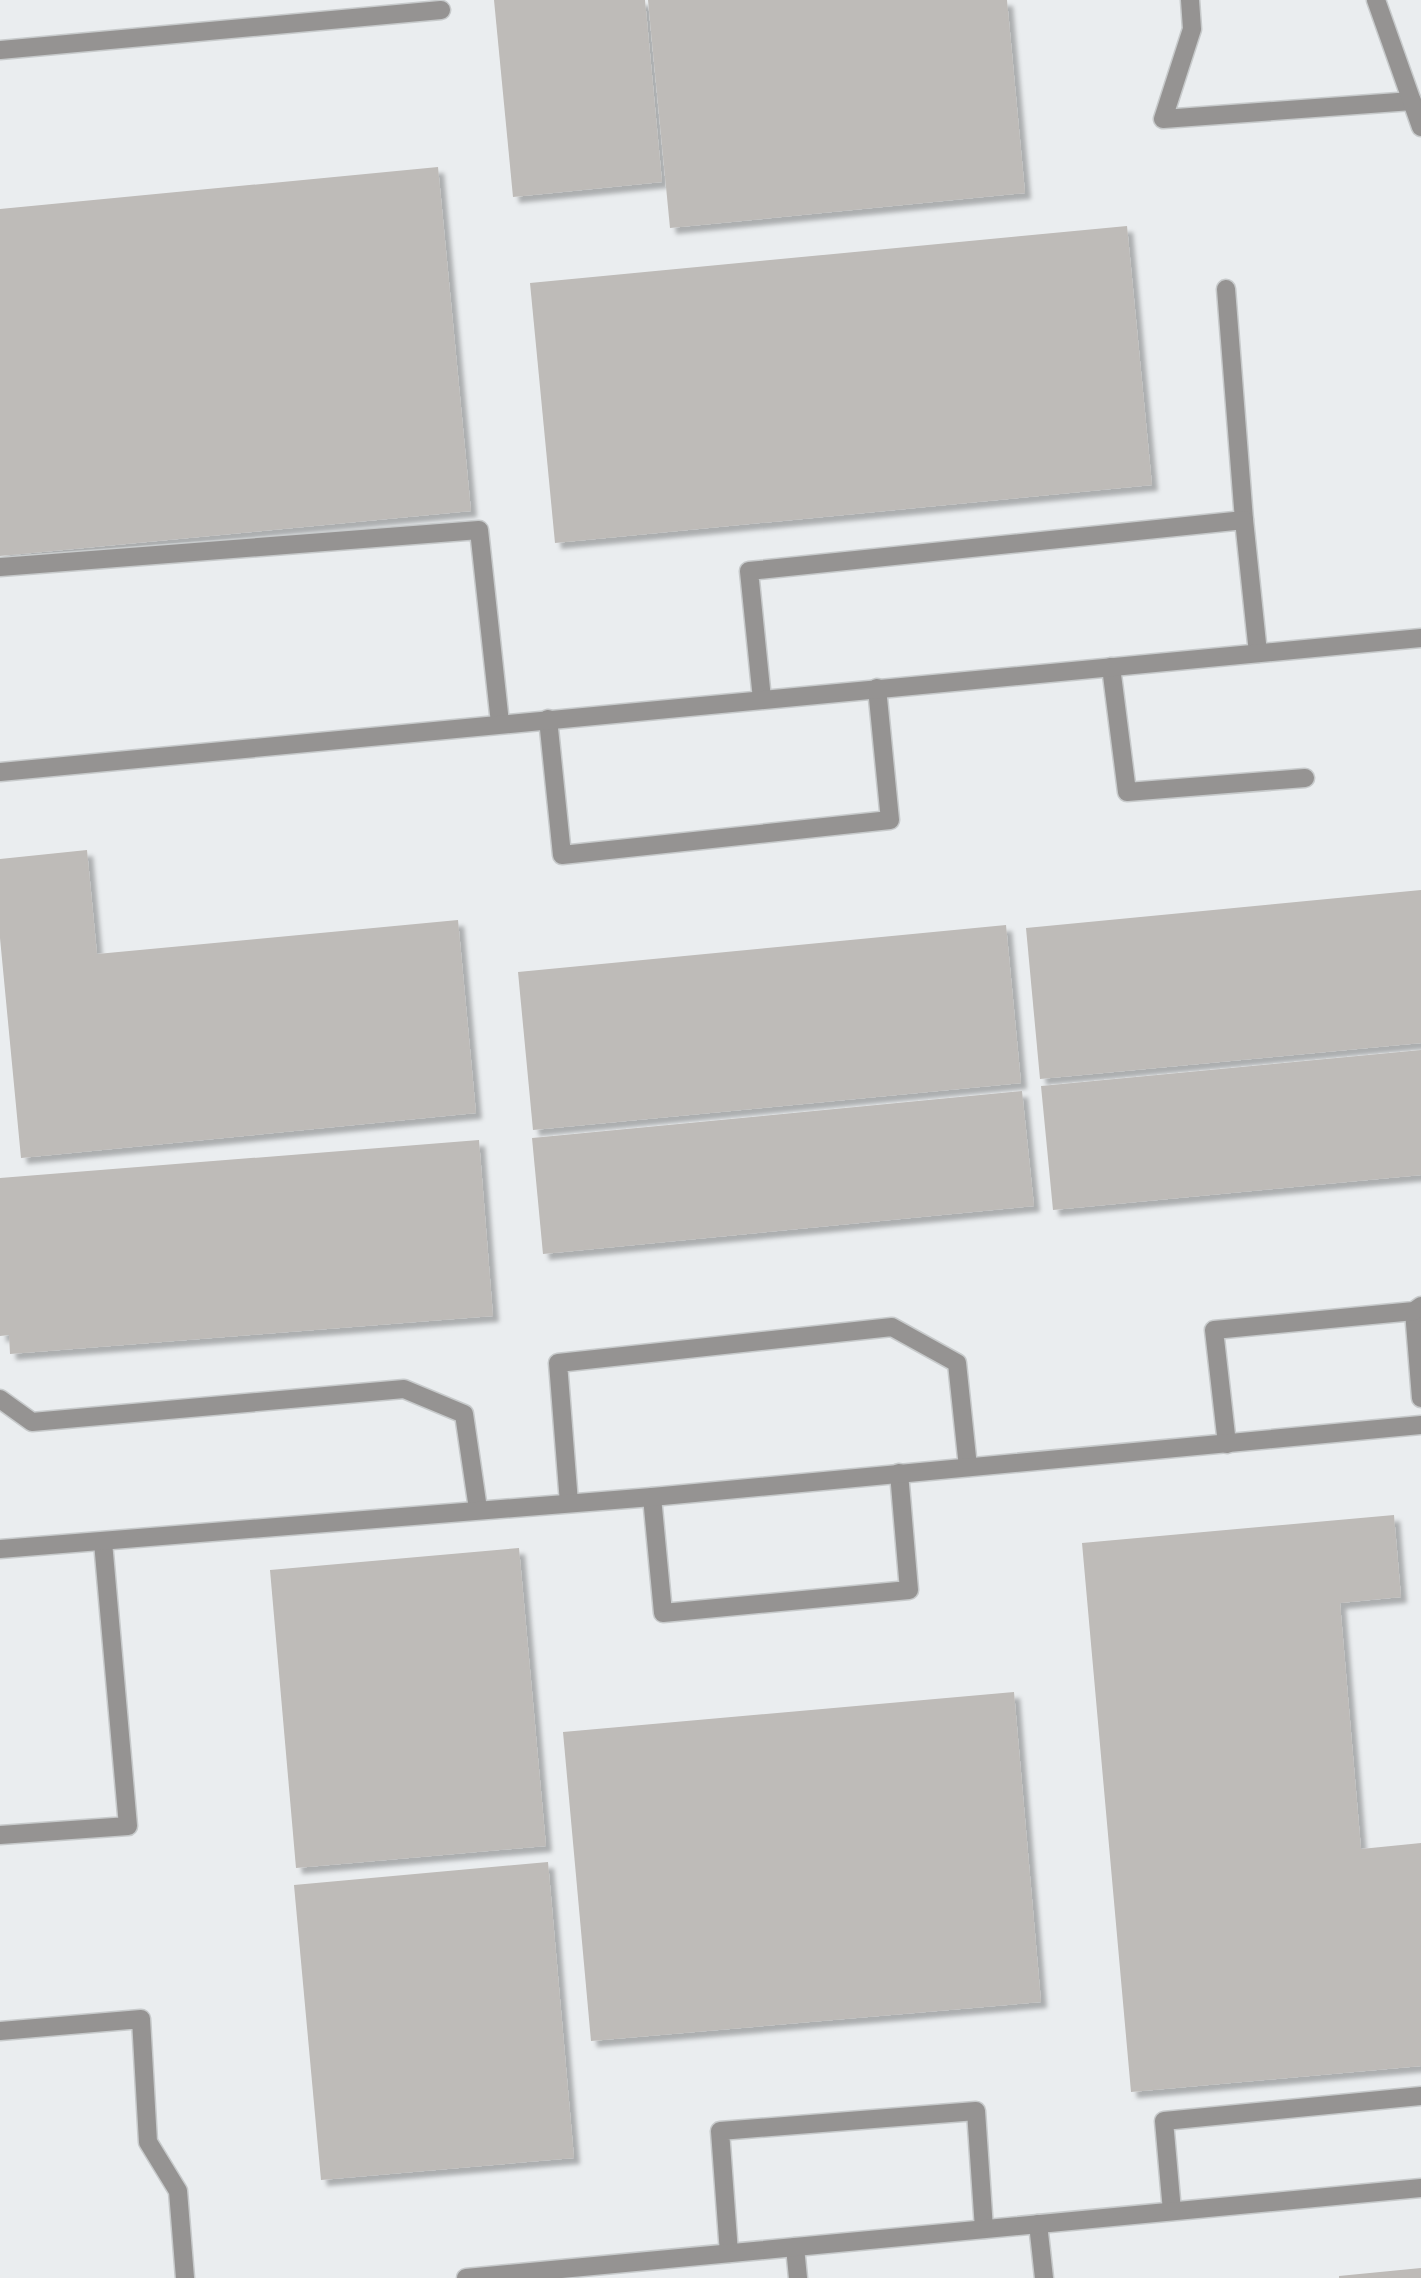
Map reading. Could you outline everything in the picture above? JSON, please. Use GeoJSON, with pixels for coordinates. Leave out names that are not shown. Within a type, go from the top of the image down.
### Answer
{"type":"FeatureCollection","features":[{"type":"Feature","properties":{"kind":"street"},"geometry":{"type":"LineString","coordinates":[[1190,0],[1192,29],[1163,119],[1412,101]]}},
{"type":"Feature","properties":{"kind":"street"},"geometry":{"type":"LineString","coordinates":[[1376,0],[1421,127]]}},
{"type":"Feature","properties":{"kind":"street"},"geometry":{"type":"LineString","coordinates":[[0,50],[441,10]]}},
{"type":"Feature","properties":{"kind":"street"},"geometry":{"type":"LineString","coordinates":[[1226,289],[1244,520],[1258,653]]}},
{"type":"Feature","properties":{"kind":"street"},"geometry":{"type":"LineString","coordinates":[[762,699],[749,571],[1244,520]]}},
{"type":"Feature","properties":{"kind":"street"},"geometry":{"type":"LineString","coordinates":[[0,568],[479,530],[500,723]]}},
{"type":"Feature","properties":{"kind":"street"},"geometry":{"type":"LineString","coordinates":[[0,772],[1421,638]]}},
{"type":"Feature","properties":{"kind":"street"},"geometry":{"type":"LineString","coordinates":[[1111,667],[1127,792],[1306,778]]}},
{"type":"Feature","properties":{"kind":"street"},"geometry":{"type":"LineString","coordinates":[[548,719],[562,855],[890,820],[877,688]]}},
{"type":"Feature","properties":{"kind":"street"},"geometry":{"type":"LineString","coordinates":[[1227,1444],[1214,1330],[1417,1309],[1421,1398]]}},
{"type":"Feature","properties":{"kind":"street"},"geometry":{"type":"LineString","coordinates":[[569,1503],[558,1363],[892,1328],[957,1363],[968,1466]]}},
{"type":"Feature","properties":{"kind":"street"},"geometry":{"type":"LineString","coordinates":[[0,1399],[32,1422],[404,1390],[464,1414],[478,1510]]}},
{"type":"Feature","properties":{"kind":"street"},"geometry":{"type":"LineString","coordinates":[[0,1549],[652,1497],[1421,1425]]}},
{"type":"Feature","properties":{"kind":"street"},"geometry":{"type":"LineString","coordinates":[[652,1497],[663,1613],[909,1590],[899,1473]]}},
{"type":"Feature","properties":{"kind":"street"},"geometry":{"type":"LineString","coordinates":[[0,1835],[128,1826],[103,1542]]}},
{"type":"Feature","properties":{"kind":"street"},"geometry":{"type":"LineString","coordinates":[[0,2031],[141,2019],[148,2142],[178,2192],[186,2278]]}},
{"type":"Feature","properties":{"kind":"street"},"geometry":{"type":"LineString","coordinates":[[1172,2211],[1164,2121],[1421,2096]]}},
{"type":"Feature","properties":{"kind":"street"},"geometry":{"type":"LineString","coordinates":[[729,2253],[720,2131],[975,2111],[984,2229]]}},
{"type":"Feature","properties":{"kind":"street"},"geometry":{"type":"LineString","coordinates":[[466,2278],[567,2273],[729,2253],[1421,2188]]}},
{"type":"Feature","properties":{"kind":"street"},"geometry":{"type":"LineString","coordinates":[[1038,2224],[1044,2278]]}},
{"type":"Feature","properties":{"kind":"street"},"geometry":{"type":"LineString","coordinates":[[795,2247],[798,2278]]}},
{"type":"Feature","properties":{"kind":"building"},"geometry":{"type":"Polygon","coordinates":[[[494,0],[645,0],[662,182],[513,197],[494,0]]]}},
{"type":"Feature","properties":{"kind":"building"},"geometry":{"type":"Polygon","coordinates":[[[648,0],[1007,0],[1025,193],[670,228],[648,0]]]}},
{"type":"Feature","properties":{"kind":"building"},"geometry":{"type":"Polygon","coordinates":[[[438,167],[471,511],[0,556],[0,209],[438,167]]]}},
{"type":"Feature","properties":{"kind":"building"},"geometry":{"type":"Polygon","coordinates":[[[1127,226],[1152,485],[555,543],[530,283],[1127,226]]]}},
{"type":"Feature","properties":{"kind":"building"},"geometry":{"type":"Polygon","coordinates":[[[87,850],[97,954],[458,920],[476,1113],[21,1158],[0,938],[0,859],[87,850]]]}},
{"type":"Feature","properties":{"kind":"building"},"geometry":{"type":"Polygon","coordinates":[[[1421,890],[1421,1043],[1040,1079],[1026,928],[1421,890]]]}},
{"type":"Feature","properties":{"kind":"building"},"geometry":{"type":"Polygon","coordinates":[[[1006,925],[1021,1083],[533,1130],[518,972],[1006,925]]]}},
{"type":"Feature","properties":{"kind":"building"},"geometry":{"type":"Polygon","coordinates":[[[1421,1050],[1421,1175],[1053,1210],[1041,1086],[1421,1050]]]}},
{"type":"Feature","properties":{"kind":"building"},"geometry":{"type":"Polygon","coordinates":[[[1022,1091],[1034,1206],[543,1254],[532,1138],[1022,1091]]]}},
{"type":"Feature","properties":{"kind":"building"},"geometry":{"type":"Polygon","coordinates":[[[479,1140],[493,1316],[10,1354],[9,1335],[0,1336],[0,1178],[479,1140]]]}},
{"type":"Feature","properties":{"kind":"building"},"geometry":{"type":"Polygon","coordinates":[[[1394,1515],[1401,1597],[1340,1603],[1361,1849],[1421,1843],[1421,2066],[1131,2092],[1082,1543],[1394,1515]]]}},
{"type":"Feature","properties":{"kind":"building"},"geometry":{"type":"Polygon","coordinates":[[[519,1548],[546,1846],[296,1868],[270,1570],[519,1548]]]}},
{"type":"Feature","properties":{"kind":"building"},"geometry":{"type":"Polygon","coordinates":[[[1014,1692],[1041,2002],[591,2041],[563,1732],[1014,1692]]]}},
{"type":"Feature","properties":{"kind":"building"},"geometry":{"type":"Polygon","coordinates":[[[548,1862],[574,2158],[321,2180],[294,1885],[548,1862]]]}},
{"type":"Feature","properties":{"kind":"building"},"geometry":{"type":"Polygon","coordinates":[[[1421,2268],[1421,2278],[1339,2278],[1339,2276],[1421,2268]]]}}]}
